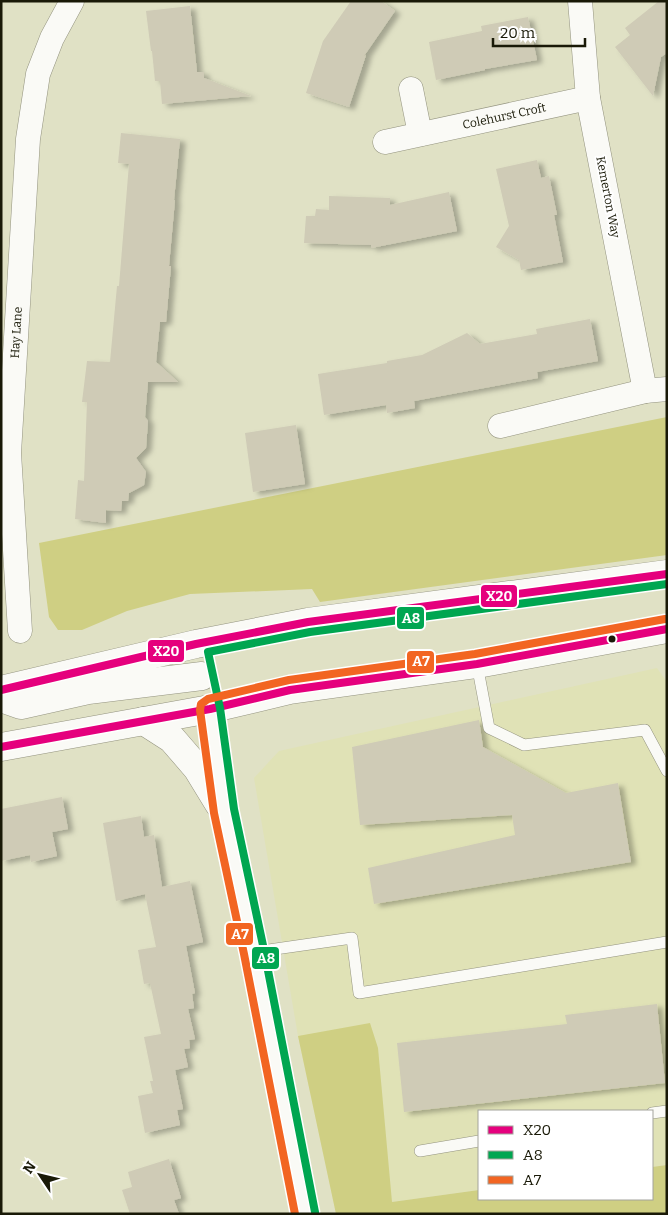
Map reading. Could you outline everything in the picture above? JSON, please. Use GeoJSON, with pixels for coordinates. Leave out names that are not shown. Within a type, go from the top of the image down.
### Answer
{"type":"FeatureCollection","features":[{"type":"Feature","properties":{"kind":"main road"},"geometry":{"type":"LineString","coordinates":[[1,690],[196,644],[308,622],[667,574]]}},
{"type":"Feature","properties":{"kind":"main road"},"geometry":{"type":"LineString","coordinates":[[1,747],[210,709],[290,690],[477,664],[667,630]]}},
{"type":"Feature","properties":{"kind":"main road"},"geometry":{"type":"LineString","coordinates":[[196,644],[210,709],[224,811],[254,952],[305,1214]]}},
{"type":"Feature","properties":{"kind":"main road"},"geometry":{"type":"LineString","coordinates":[[1,698],[21,705],[88,690],[202,676]]}},
{"type":"Feature","properties":{"kind":"main road"},"geometry":{"type":"LineString","coordinates":[[144,721],[172,739],[197,768],[224,811]]}},
{"type":"Feature","properties":{"kind":"street","name":"Hay Lane"},"geometry":{"type":"LineString","coordinates":[[51,1],[52,38]]}},
{"type":"Feature","properties":{"kind":"street","name":"Hay Lane"},"geometry":{"type":"LineString","coordinates":[[20,631],[9,453],[28,139],[38,74],[52,38],[72,1]]}},
{"type":"Feature","properties":{"kind":"street","name":"Kemerton Way"},"geometry":{"type":"LineString","coordinates":[[500,426],[656,390],[588,98],[580,1]]}},
{"type":"Feature","properties":{"kind":"street"},"geometry":{"type":"LineString","coordinates":[[411,89],[420,134]]}},
{"type":"Feature","properties":{"kind":"street","name":"Colehurst Croft"},"geometry":{"type":"LineString","coordinates":[[385,142],[588,98]]}},
{"type":"Feature","properties":{"kind":"lane"},"geometry":{"type":"LineString","coordinates":[[477,664],[489,728],[524,746],[645,730],[667,770]]}},
{"type":"Feature","properties":{"kind":"lane"},"geometry":{"type":"LineString","coordinates":[[254,952],[352,938],[359,993],[667,942]]}},
{"type":"Feature","properties":{"kind":"lane"},"geometry":{"type":"LineString","coordinates":[[653,1113],[667,1111]]}},
{"type":"Feature","properties":{"kind":"lane"},"geometry":{"type":"LineString","coordinates":[[420,1151],[478,1141]]}},
{"type":"Feature","properties":{"kind":"shaded area"},"geometry":{"type":"Polygon","coordinates":[[[667,417],[667,555],[320,602],[312,589],[190,594],[127,611],[82,630],[58,630],[49,617],[39,543],[667,417]]]}},
{"type":"Feature","properties":{"kind":"shaded area"},"geometry":{"type":"Polygon","coordinates":[[[657,668],[667,682],[667,1165],[653,1167],[653,1110],[478,1110],[478,1190],[392,1202],[336,1213],[298,1036],[254,778],[279,751],[657,668]]]}},
{"type":"Feature","properties":{"kind":"shaded area"},"geometry":{"type":"Polygon","coordinates":[[[370,1023],[378,1048],[392,1202],[478,1190],[478,1200],[653,1200],[653,1167],[667,1165],[667,1214],[336,1214],[298,1036],[370,1023]]]}},
{"type":"Feature","properties":{"kind":"building"},"geometry":{"type":"Polygon","coordinates":[[[351,1],[381,1],[395,11],[364,56],[366,55],[349,107],[306,93],[323,41],[351,1]]]}},
{"type":"Feature","properties":{"kind":"building"},"geometry":{"type":"Polygon","coordinates":[[[659,1],[667,1],[667,53],[661,57],[653,96],[615,47],[630,35],[625,28],[659,1]]]}},
{"type":"Feature","properties":{"kind":"building"},"geometry":{"type":"Polygon","coordinates":[[[190,6],[197,72],[204,72],[204,78],[251,96],[162,104],[160,81],[155,81],[146,11],[190,6]]]}},
{"type":"Feature","properties":{"kind":"building"},"geometry":{"type":"Polygon","coordinates":[[[528,17],[537,60],[436,80],[429,42],[482,31],[481,26],[528,17]]]}},
{"type":"Feature","properties":{"kind":"building"},"geometry":{"type":"Polygon","coordinates":[[[121,133],[180,139],[166,322],[160,322],[156,362],[178,382],[148,382],[145,417],[148,421],[146,448],[136,458],[146,472],[144,485],[129,493],[128,501],[122,501],[121,511],[106,510],[106,523],[75,519],[78,480],[84,481],[87,402],[82,402],[87,361],[110,362],[117,286],[119,286],[129,164],[118,163],[121,133]]]}},
{"type":"Feature","properties":{"kind":"building"},"geometry":{"type":"Polygon","coordinates":[[[537,160],[541,178],[549,176],[557,215],[554,215],[563,262],[521,270],[519,260],[496,247],[509,226],[496,169],[537,160]]]}},
{"type":"Feature","properties":{"kind":"building"},"geometry":{"type":"Polygon","coordinates":[[[449,192],[457,231],[371,248],[371,245],[304,243],[306,216],[315,216],[316,209],[329,210],[329,196],[390,198],[390,205],[449,192]]]}},
{"type":"Feature","properties":{"kind":"building"},"geometry":{"type":"Polygon","coordinates":[[[590,319],[598,361],[537,372],[538,378],[414,401],[415,408],[387,413],[386,405],[324,415],[318,374],[387,363],[387,361],[422,355],[467,333],[480,344],[537,334],[536,329],[590,319]]]}},
{"type":"Feature","properties":{"kind":"building"},"geometry":{"type":"Polygon","coordinates":[[[296,425],[305,484],[253,492],[245,433],[296,425]]]}},
{"type":"Feature","properties":{"kind":"building"},"geometry":{"type":"Polygon","coordinates":[[[479,720],[483,747],[566,793],[618,783],[631,862],[374,904],[368,868],[515,835],[512,815],[360,825],[352,747],[479,720]]]}},
{"type":"Feature","properties":{"kind":"building"},"geometry":{"type":"Polygon","coordinates":[[[62,797],[68,829],[52,832],[57,856],[31,862],[30,855],[1,861],[1,809],[62,797]]]}},
{"type":"Feature","properties":{"kind":"building"},"geometry":{"type":"Polygon","coordinates":[[[141,816],[144,837],[154,835],[162,887],[190,881],[203,942],[186,946],[195,993],[192,994],[194,1008],[188,1009],[195,1039],[189,1040],[190,1048],[184,1049],[188,1067],[175,1070],[183,1109],[177,1110],[180,1125],[145,1133],[138,1096],[153,1093],[150,1081],[153,1081],[144,1037],[161,1034],[150,983],[144,984],[138,950],[156,947],[145,894],[116,901],[103,823],[141,816]]]}},
{"type":"Feature","properties":{"kind":"building"},"geometry":{"type":"Polygon","coordinates":[[[657,1004],[665,1083],[404,1112],[397,1043],[567,1024],[565,1015],[657,1004]]]}},
{"type":"Feature","properties":{"kind":"building"},"geometry":{"type":"Polygon","coordinates":[[[169,1159],[181,1198],[174,1200],[179,1214],[130,1214],[122,1190],[132,1187],[128,1172],[169,1159]]]}},
{"type":"Feature","properties":{"kind":"transit line","name":"X20"},"geometry":{"type":"LineString","coordinates":[[1,690],[196,644],[308,622],[667,574]]}},
{"type":"Feature","properties":{"kind":"transit line","name":"A8"},"geometry":{"type":"LineString","coordinates":[[315,1212],[264,950],[234,809],[220,708],[208,652],[310,632],[667,584]]}},
{"type":"Feature","properties":{"kind":"transit line","name":"A7"},"geometry":{"type":"LineString","coordinates":[[295,1214],[214,813],[200,710],[201,704],[208,699],[289,680],[475,654],[665,619]]}},
{"type":"Feature","properties":{"kind":"transit line","name":"X20"},"geometry":{"type":"LineString","coordinates":[[1,747],[210,709],[290,690],[477,664],[667,629]]}}]}
